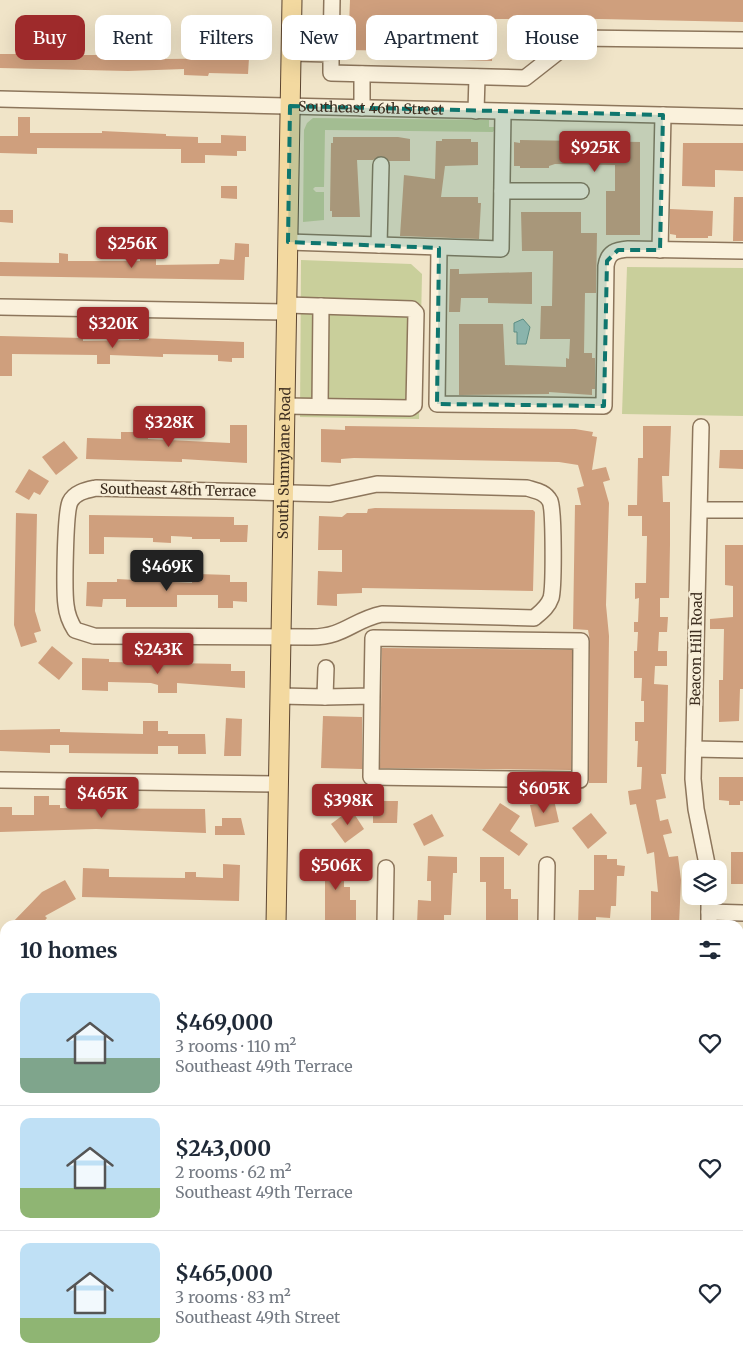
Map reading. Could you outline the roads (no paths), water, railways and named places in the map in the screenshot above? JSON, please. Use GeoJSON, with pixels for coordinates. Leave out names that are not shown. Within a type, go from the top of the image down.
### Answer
{"type":"FeatureCollection","features":[{"type":"Feature","properties":{"kind":"main road","name":"South Sunnylane Road"},"geometry":{"type":"LineString","coordinates":[[292,0],[292,15]]}},
{"type":"Feature","properties":{"kind":"main road","name":"South Sunnylane Road"},"geometry":{"type":"LineString","coordinates":[[276,920],[291,60]]}},
{"type":"Feature","properties":{"kind":"street"},"geometry":{"type":"LineString","coordinates":[[332,0],[332,15]]}},
{"type":"Feature","properties":{"kind":"street"},"geometry":{"type":"LineString","coordinates":[[331,60],[331,73],[525,78],[576,38],[743,40]]}},
{"type":"Feature","properties":{"kind":"street"},"geometry":{"type":"LineString","coordinates":[[362,74],[362,108]]}},
{"type":"Feature","properties":{"kind":"street"},"geometry":{"type":"LineString","coordinates":[[476,77],[476,111]]}},
{"type":"Feature","properties":{"kind":"street","name":"Southeast 46th Street"},"geometry":{"type":"LineString","coordinates":[[0,99],[743,116]]}},
{"type":"Feature","properties":{"kind":"street"},"geometry":{"type":"LineString","coordinates":[[288,242],[501,249],[503,112]]}},
{"type":"Feature","properties":{"kind":"street"},"geometry":{"type":"LineString","coordinates":[[660,250],[663,115]]}},
{"type":"Feature","properties":{"kind":"street"},"geometry":{"type":"LineString","coordinates":[[379,245],[381,164]]}},
{"type":"Feature","properties":{"kind":"street"},"geometry":{"type":"LineString","coordinates":[[502,191],[581,191]]}},
{"type":"Feature","properties":{"kind":"street"},"geometry":{"type":"LineString","coordinates":[[440,248],[437,404],[456,405],[604,406],[608,258],[618,250],[743,251]]}},
{"type":"Feature","properties":{"kind":"street"},"geometry":{"type":"LineString","coordinates":[[320,406],[321,306]]}},
{"type":"Feature","properties":{"kind":"street"},"geometry":{"type":"LineString","coordinates":[[0,307],[287,308],[321,306],[412,309],[416,313],[414,405],[410,408],[285,406]]}},
{"type":"Feature","properties":{"kind":"street","name":"Beacon Hill Road"},"geometry":{"type":"LineString","coordinates":[[701,428],[693,793],[706,860]]}},
{"type":"Feature","properties":{"kind":"street","name":"Southeast 48th Terrace"},"geometry":{"type":"LineString","coordinates":[[378,484],[527,488],[542,492],[550,502],[552,517],[551,597],[544,611],[534,618],[382,614],[368,617],[329,637],[94,636],[75,630],[70,621],[66,604],[67,522],[70,502],[82,491],[96,488],[284,492],[330,494],[378,484]]}},
{"type":"Feature","properties":{"kind":"street"},"geometry":{"type":"LineString","coordinates":[[700,510],[743,510]]}},
{"type":"Feature","properties":{"kind":"street"},"geometry":{"type":"LineString","coordinates":[[374,638],[581,641],[580,780],[371,777],[372,696],[374,638]]}},
{"type":"Feature","properties":{"kind":"street"},"geometry":{"type":"LineString","coordinates":[[325,697],[326,668]]}},
{"type":"Feature","properties":{"kind":"street"},"geometry":{"type":"LineString","coordinates":[[280,696],[372,696]]}},
{"type":"Feature","properties":{"kind":"street"},"geometry":{"type":"LineString","coordinates":[[694,749],[743,750]]}},
{"type":"Feature","properties":{"kind":"street"},"geometry":{"type":"LineString","coordinates":[[0,780],[278,784]]}},
{"type":"Feature","properties":{"kind":"street"},"geometry":{"type":"LineString","coordinates":[[546,920],[547,865]]}},
{"type":"Feature","properties":{"kind":"street"},"geometry":{"type":"LineString","coordinates":[[385,920],[386,868]]}},
{"type":"Feature","properties":{"kind":"street"},"geometry":{"type":"LineString","coordinates":[[709,905],[709,919],[743,913]]}},
{"type":"Feature","properties":{"kind":"water"},"geometry":{"type":"Polygon","coordinates":[[[523,319],[530,327],[526,344],[517,344],[517,332],[514,332],[514,323],[523,319]]]}}]}
